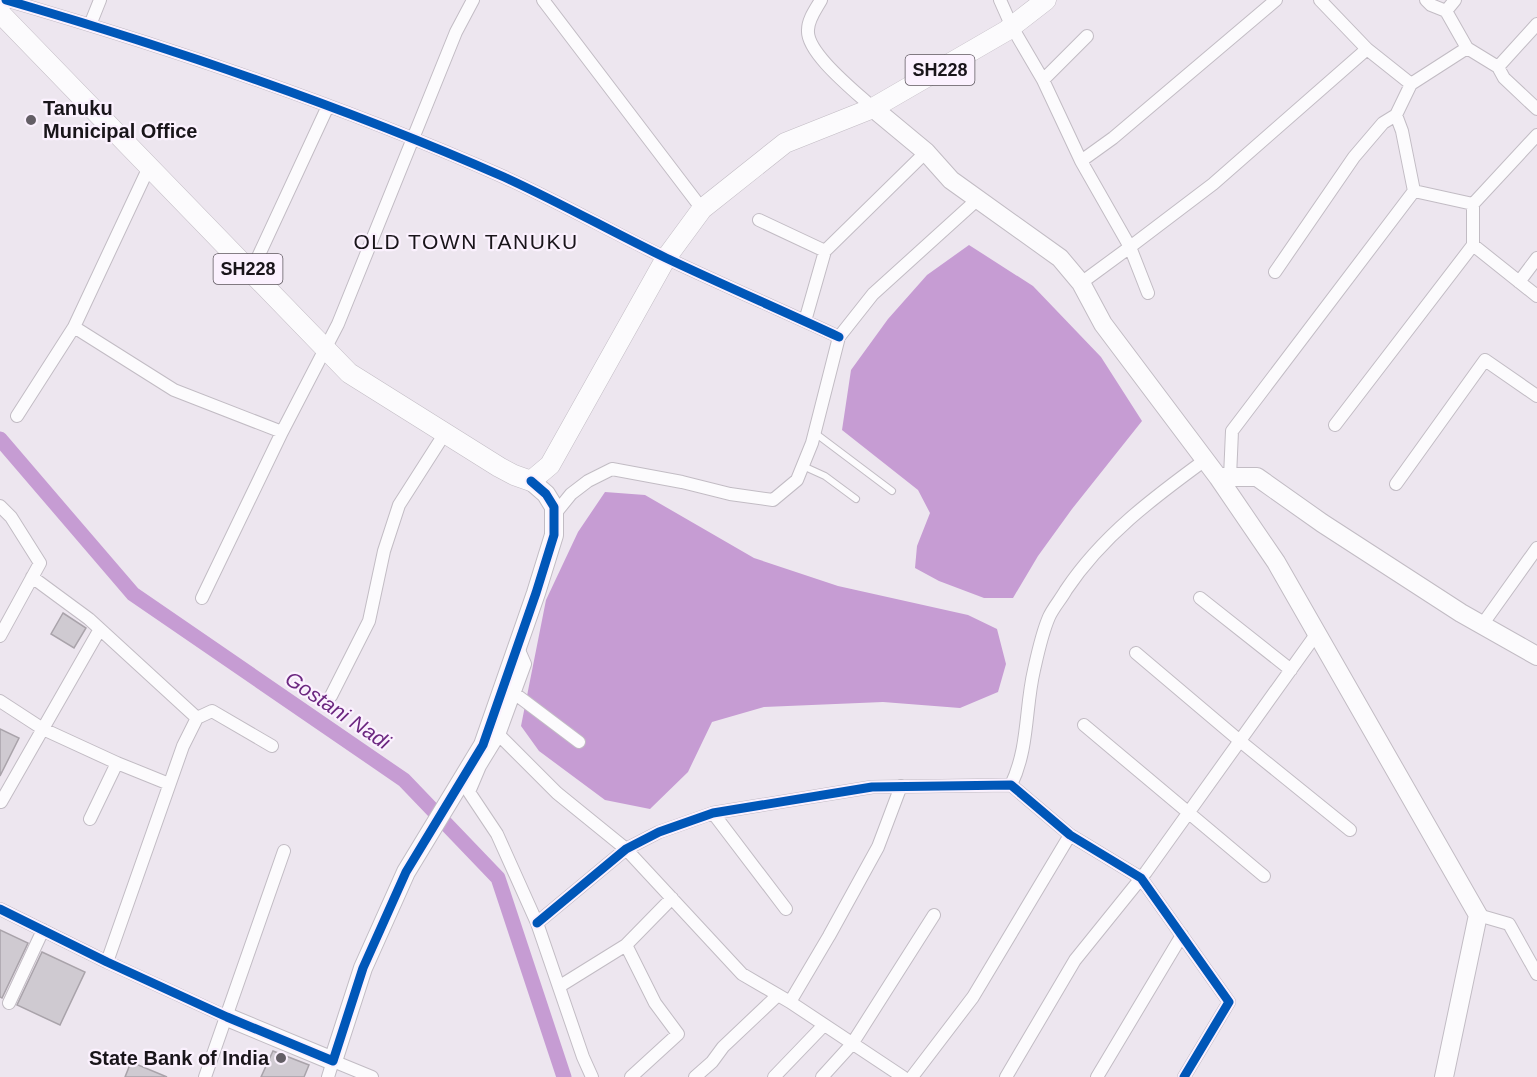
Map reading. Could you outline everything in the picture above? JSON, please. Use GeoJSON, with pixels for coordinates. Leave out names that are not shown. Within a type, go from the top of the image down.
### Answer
{"type":"FeatureCollection","features":[{"type":"Feature","properties":{"kind":"main road","name":"SH228"},"geometry":{"type":"LineString","coordinates":[[0,13],[349,373],[507,471],[531,481],[550,465],[666,258],[702,209],[785,143],[873,108],[1022,19]]}},
{"type":"Feature","properties":{"kind":"street"},"geometry":{"type":"LineString","coordinates":[[0,3],[6,0],[121,34],[328,106],[412,138],[506,178],[666,258],[839,337]]}},
{"type":"Feature","properties":{"kind":"street"},"geometry":{"type":"LineString","coordinates":[[90,25],[100,0]]}},
{"type":"Feature","properties":{"kind":"street"},"geometry":{"type":"LineString","coordinates":[[202,598],[282,432],[338,324],[412,138],[456,32],[472,0]]}},
{"type":"Feature","properties":{"kind":"street"},"geometry":{"type":"LineString","coordinates":[[543,0],[702,209]]}},
{"type":"Feature","properties":{"kind":"street"},"geometry":{"type":"LineString","coordinates":[[821,0],[807,31],[814,50],[873,108],[926,152],[951,180],[1060,258],[1081,283],[1103,324],[1205,460],[1224,477],[1276,562],[1478,915],[1444,1077]]}},
{"type":"Feature","properties":{"kind":"street"},"geometry":{"type":"LineString","coordinates":[[1000,0],[1022,19],[1043,80],[1081,161],[1130,248],[1148,292]]}},
{"type":"Feature","properties":{"kind":"street"},"geometry":{"type":"LineString","coordinates":[[1081,161],[1113,138],[1276,0]]}},
{"type":"Feature","properties":{"kind":"street"},"geometry":{"type":"LineString","coordinates":[[1320,0],[1367,49],[1411,84]]}},
{"type":"Feature","properties":{"kind":"street"},"geometry":{"type":"LineString","coordinates":[[1426,0],[1431,5],[1446,11],[1467,48],[1498,68],[1504,78],[1537,109]]}},
{"type":"Feature","properties":{"kind":"street"},"geometry":{"type":"LineString","coordinates":[[1446,11],[1455,0]]}},
{"type":"Feature","properties":{"kind":"street"},"geometry":{"type":"LineString","coordinates":[[1498,68],[1537,24]]}},
{"type":"Feature","properties":{"kind":"street"},"geometry":{"type":"LineString","coordinates":[[1043,80],[1087,36]]}},
{"type":"Feature","properties":{"kind":"street"},"geometry":{"type":"LineString","coordinates":[[1275,272],[1354,157],[1383,123],[1396,115],[1411,84],[1467,48]]}},
{"type":"Feature","properties":{"kind":"street"},"geometry":{"type":"LineString","coordinates":[[1081,283],[1213,184],[1367,49]]}},
{"type":"Feature","properties":{"kind":"street"},"geometry":{"type":"LineString","coordinates":[[251,272],[328,106]]}},
{"type":"Feature","properties":{"kind":"street"},"geometry":{"type":"LineString","coordinates":[[1224,477],[1232,431],[1414,191],[1402,131],[1396,115]]}},
{"type":"Feature","properties":{"kind":"street"},"geometry":{"type":"LineString","coordinates":[[1335,425],[1473,245],[1473,204],[1537,135]]}},
{"type":"Feature","properties":{"kind":"street"},"geometry":{"type":"LineString","coordinates":[[805,321],[825,251],[926,152]]}},
{"type":"Feature","properties":{"kind":"street"},"geometry":{"type":"LineString","coordinates":[[17,416],[74,327],[149,167]]}},
{"type":"Feature","properties":{"kind":"street"},"geometry":{"type":"LineString","coordinates":[[1414,191],[1473,204]]}},
{"type":"Feature","properties":{"kind":"street"},"geometry":{"type":"LineString","coordinates":[[554,515],[571,494],[588,481],[612,469],[730,494],[773,500],[796,480],[803,466],[815,433],[839,337],[873,294],[979,198]]}},
{"type":"Feature","properties":{"kind":"street"},"geometry":{"type":"LineString","coordinates":[[759,220],[825,251]]}},
{"type":"Feature","properties":{"kind":"street"},"geometry":{"type":"LineString","coordinates":[[1473,245],[1537,296]]}},
{"type":"Feature","properties":{"kind":"street"},"geometry":{"type":"LineString","coordinates":[[1518,282],[1537,258]]}},
{"type":"Feature","properties":{"kind":"street"},"geometry":{"type":"LineString","coordinates":[[74,327],[174,390],[282,432]]}},
{"type":"Feature","properties":{"kind":"street"},"geometry":{"type":"LineString","coordinates":[[1396,484],[1485,360],[1537,396]]}},
{"type":"Feature","properties":{"kind":"street"},"geometry":{"type":"LineString","coordinates":[[331,696],[369,621],[384,551],[399,506],[445,433]]}},
{"type":"Feature","properties":{"kind":"street"},"geometry":{"type":"LineString","coordinates":[[1011,785],[1020,767],[1026,732],[1028,695],[1049,616],[1073,580],[1102,544],[1156,496],[1205,460]]}},
{"type":"Feature","properties":{"kind":"street"},"geometry":{"type":"LineString","coordinates":[[1224,477],[1257,477],[1322,523],[1482,625],[1537,656]]}},
{"type":"Feature","properties":{"kind":"street"},"geometry":{"type":"LineString","coordinates":[[331,1069],[363,968],[406,872],[483,745],[518,648],[554,535],[554,507],[546,494],[531,481]]}},
{"type":"Feature","properties":{"kind":"street"},"geometry":{"type":"LineString","coordinates":[[0,506],[11,517],[40,564],[0,636]]}},
{"type":"Feature","properties":{"kind":"street"},"geometry":{"type":"LineString","coordinates":[[1482,625],[1537,548]]}},
{"type":"Feature","properties":{"kind":"street"},"geometry":{"type":"LineString","coordinates":[[32,577],[100,629],[197,718]]}},
{"type":"Feature","properties":{"kind":"street"},"geometry":{"type":"LineString","coordinates":[[1200,598],[1291,670]]}},
{"type":"Feature","properties":{"kind":"street"},"geometry":{"type":"LineString","coordinates":[[1,802],[100,629]]}},
{"type":"Feature","properties":{"kind":"street"},"geometry":{"type":"LineString","coordinates":[[1006,1077],[1075,960],[1141,878],[1317,633]]}},
{"type":"Feature","properties":{"kind":"street"},"geometry":{"type":"LineString","coordinates":[[518,648],[525,664],[499,735],[480,766],[469,792],[497,834],[537,923],[592,1077]]}},
{"type":"Feature","properties":{"kind":"street"},"geometry":{"type":"LineString","coordinates":[[1136,653],[1350,830]]}},
{"type":"Feature","properties":{"kind":"street"},"geometry":{"type":"LineString","coordinates":[[514,693],[579,742]]}},
{"type":"Feature","properties":{"kind":"street"},"geometry":{"type":"LineString","coordinates":[[0,701],[43,729],[169,784]]}},
{"type":"Feature","properties":{"kind":"street"},"geometry":{"type":"LineString","coordinates":[[107,962],[183,746],[197,718],[212,711],[272,746]]}},
{"type":"Feature","properties":{"kind":"street"},"geometry":{"type":"LineString","coordinates":[[1084,725],[1264,876]]}},
{"type":"Feature","properties":{"kind":"street"},"geometry":{"type":"LineString","coordinates":[[499,735],[557,793],[626,849],[742,974],[790,1002],[903,1077]]}},
{"type":"Feature","properties":{"kind":"street"},"geometry":{"type":"LineString","coordinates":[[90,819],[117,763]]}},
{"type":"Feature","properties":{"kind":"street"},"geometry":{"type":"LineString","coordinates":[[537,923],[626,849],[659,832],[712,813],[872,788],[1011,785],[1070,835],[1141,878],[1229,1002],[1184,1077]]}},
{"type":"Feature","properties":{"kind":"street"},"geometry":{"type":"LineString","coordinates":[[790,1002],[878,847],[901,786]]}},
{"type":"Feature","properties":{"kind":"street"},"geometry":{"type":"LineString","coordinates":[[712,813],[786,909]]}},
{"type":"Feature","properties":{"kind":"street"},"geometry":{"type":"LineString","coordinates":[[912,1077],[973,996],[1070,835]]}},
{"type":"Feature","properties":{"kind":"street"},"geometry":{"type":"LineString","coordinates":[[205,1077],[284,851]]}},
{"type":"Feature","properties":{"kind":"street"},"geometry":{"type":"LineString","coordinates":[[560,986],[626,945],[672,898]]}},
{"type":"Feature","properties":{"kind":"street"},"geometry":{"type":"LineString","coordinates":[[0,909],[331,1069],[372,1077]]}},
{"type":"Feature","properties":{"kind":"street"},"geometry":{"type":"LineString","coordinates":[[822,1077],[852,1044],[934,915]]}},
{"type":"Feature","properties":{"kind":"street"},"geometry":{"type":"LineString","coordinates":[[1478,915],[1509,924],[1537,974]]}},
{"type":"Feature","properties":{"kind":"street"},"geometry":{"type":"LineString","coordinates":[[9,1003],[43,930]]}},
{"type":"Feature","properties":{"kind":"street"},"geometry":{"type":"LineString","coordinates":[[1098,1077],[1182,935]]}},
{"type":"Feature","properties":{"kind":"street"},"geometry":{"type":"LineString","coordinates":[[626,945],[655,1003],[678,1034],[631,1077]]}},
{"type":"Feature","properties":{"kind":"street"},"geometry":{"type":"LineString","coordinates":[[695,1077],[778,995]]}},
{"type":"Feature","properties":{"kind":"street"},"geometry":{"type":"LineString","coordinates":[[774,1077],[824,1025]]}},
{"type":"Feature","properties":{"kind":"lane"},"geometry":{"type":"LineString","coordinates":[[815,433],[892,491]]}},
{"type":"Feature","properties":{"kind":"lane"},"geometry":{"type":"LineString","coordinates":[[803,466],[825,476],[856,499]]}},
{"type":"Feature","properties":{"kind":"shaded area"},"geometry":{"type":"Polygon","coordinates":[[[969,245],[1033,286],[1101,357],[1142,421],[1072,509],[1038,556],[1013,598],[984,598],[939,581],[915,568],[917,546],[930,513],[918,490],[842,430],[851,370],[888,319],[927,275],[969,245]]]}},
{"type":"Feature","properties":{"kind":"shaded area"},"geometry":{"type":"Polygon","coordinates":[[[605,492],[645,495],[754,558],[838,586],[968,615],[997,629],[1006,664],[998,692],[960,708],[883,702],[764,707],[712,722],[688,772],[650,809],[605,800],[539,751],[521,726],[546,600],[578,532],[605,492]]]}},
{"type":"Feature","properties":{"kind":"building"},"geometry":{"type":"Polygon","coordinates":[[[63,613],[86,628],[74,648],[51,634],[63,613]]]}},
{"type":"Feature","properties":{"kind":"building"},"geometry":{"type":"Polygon","coordinates":[[[0,729],[19,738],[0,776],[0,729]]]}},
{"type":"Feature","properties":{"kind":"building"},"geometry":{"type":"Polygon","coordinates":[[[0,930],[28,943],[2,998],[0,997],[0,930]]]}},
{"type":"Feature","properties":{"kind":"building"},"geometry":{"type":"Polygon","coordinates":[[[42,952],[85,972],[60,1025],[17,1005],[42,952]]]}},
{"type":"Feature","properties":{"kind":"building","name":"State Bank of India"},"geometry":{"type":"Polygon","coordinates":[[[273,1051],[309,1065],[304,1077],[261,1077],[273,1051]]]}},
{"type":"Feature","properties":{"kind":"building"},"geometry":{"type":"Polygon","coordinates":[[[131,1062],[167,1077],[125,1077],[131,1062]]]}},
{"type":"Feature","properties":{"kind":"waterway","name":"Gostani Nadi"},"geometry":{"type":"LineString","coordinates":[[0,439],[133,594],[404,780],[498,878],[564,1077]]}},
{"type":"Feature","properties":{"kind":"cycle path"},"geometry":{"type":"LineString","coordinates":[[6,0],[132,38],[258,80],[382,126],[504,177],[666,258],[839,337]]}},
{"type":"Feature","properties":{"kind":"cycle path"},"geometry":{"type":"LineString","coordinates":[[0,909],[107,962],[227,1017],[333,1061],[363,968],[406,872],[483,745],[536,593],[554,535],[554,507],[546,494],[531,481]]}},
{"type":"Feature","properties":{"kind":"cycle path"},"geometry":{"type":"LineString","coordinates":[[537,923],[626,849],[659,832],[713,813],[872,787],[1011,785],[1070,835],[1141,878],[1229,1002],[1184,1077]]}},
{"type":"Feature","properties":{"kind":"place","name":"Tanuku Municipal Office"},"geometry":{"type":"Point","coordinates":[31,120]}},
{"type":"Feature","properties":{"kind":"place","name":"State Bank of India"},"geometry":{"type":"Point","coordinates":[281,1058]}},
{"type":"Feature","properties":{"kind":"district","name":"OLD TOWN TANUKU"},"geometry":{"type":"Point","coordinates":[466,241]}}]}
